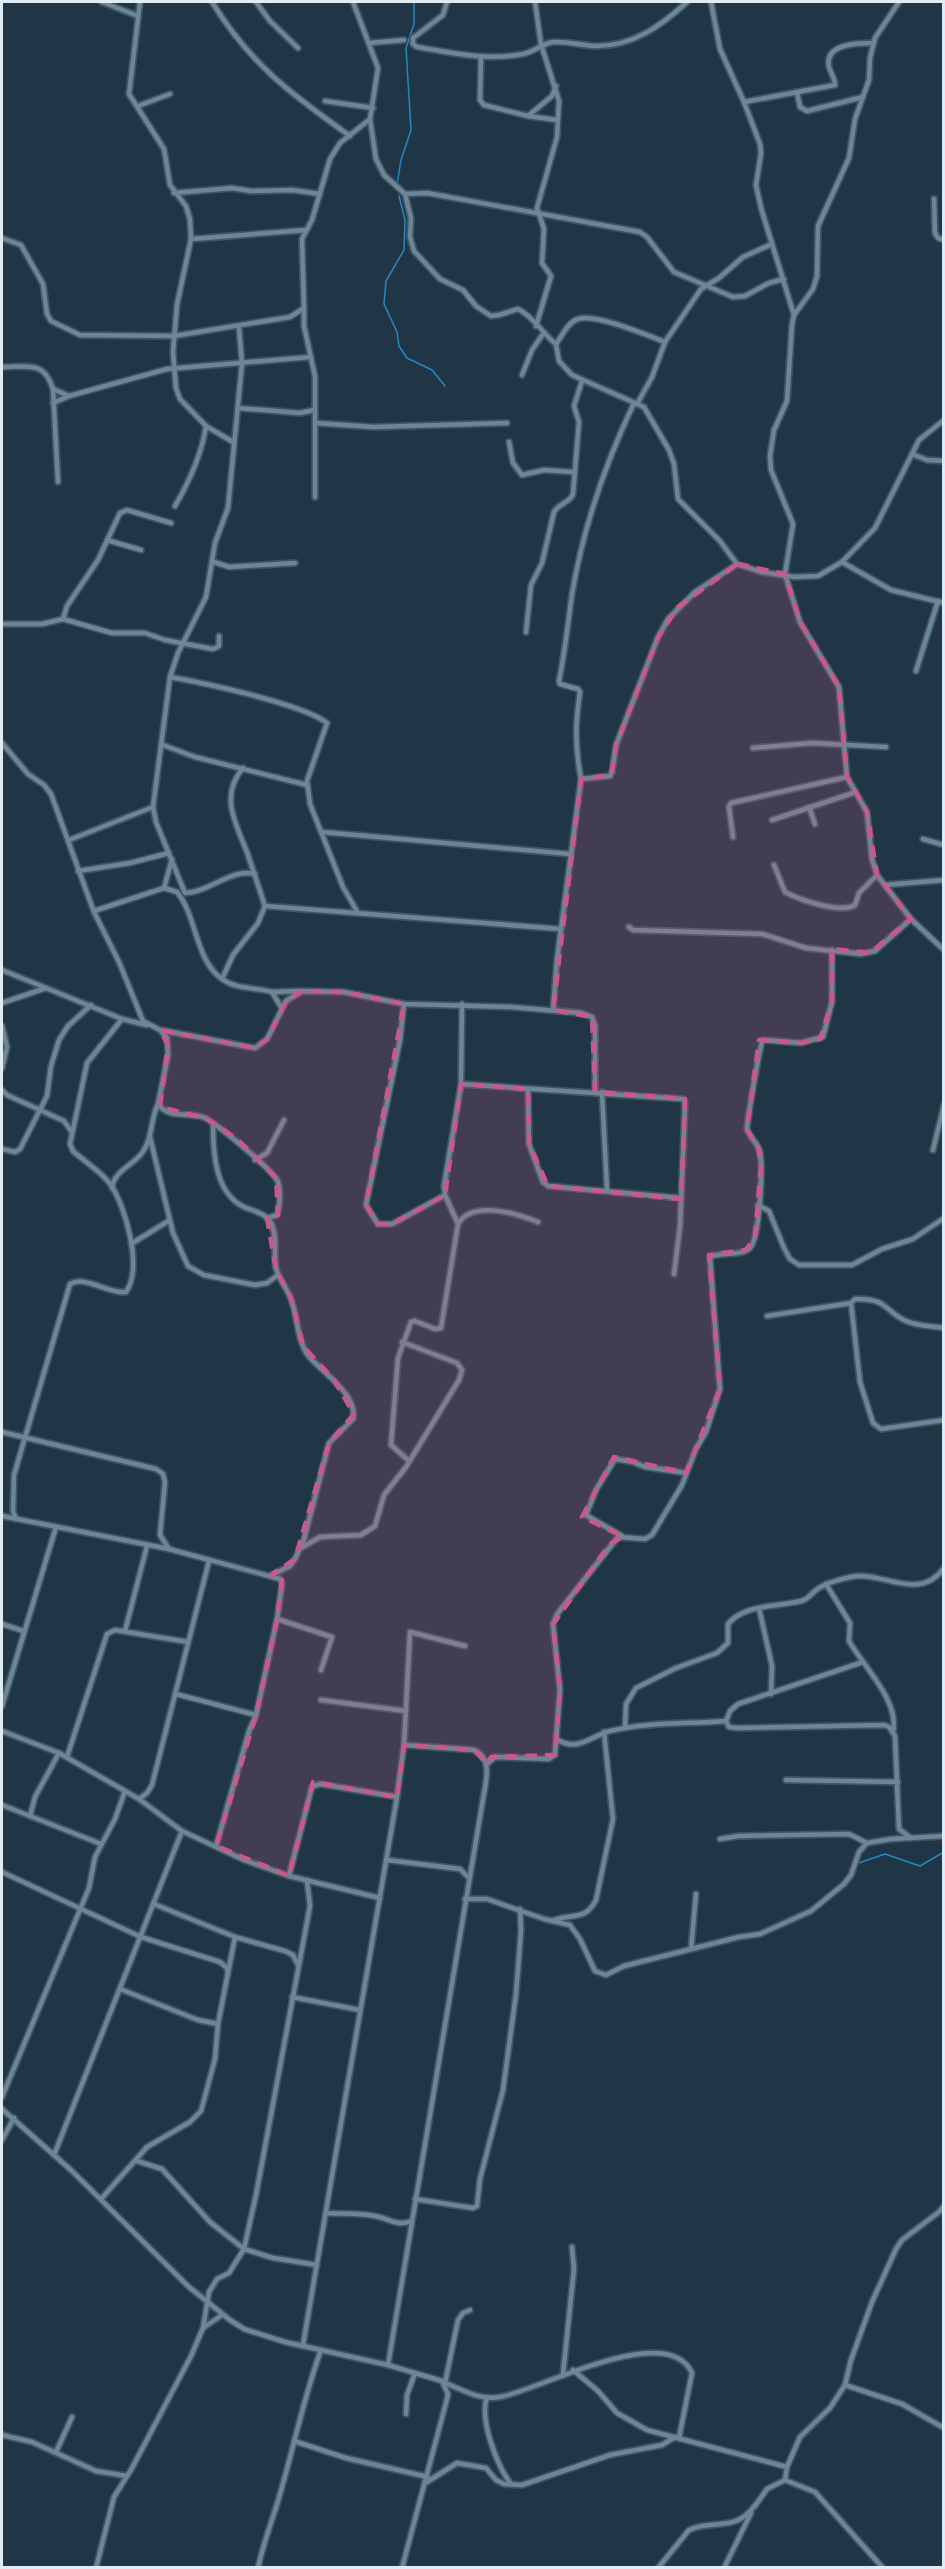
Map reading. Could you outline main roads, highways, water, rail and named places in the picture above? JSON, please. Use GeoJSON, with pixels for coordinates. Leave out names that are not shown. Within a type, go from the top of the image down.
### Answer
{"type":"FeatureCollection","features":[{"type":"Feature","properties":{"kind":"waterway"},"geometry":{"type":"LineString","coordinates":[[397,185],[401,160],[411,130],[406,48],[414,24],[414,2]]}},
{"type":"Feature","properties":{"kind":"waterway"},"geometry":{"type":"LineString","coordinates":[[399,196],[405,220],[404,250],[386,281],[384,304],[397,332],[399,346],[407,358],[432,370],[445,386]]}},
{"type":"Feature","properties":{"kind":"waterway"},"geometry":{"type":"LineString","coordinates":[[856,1864],[885,1854],[920,1866],[944,1852]]}}]}
